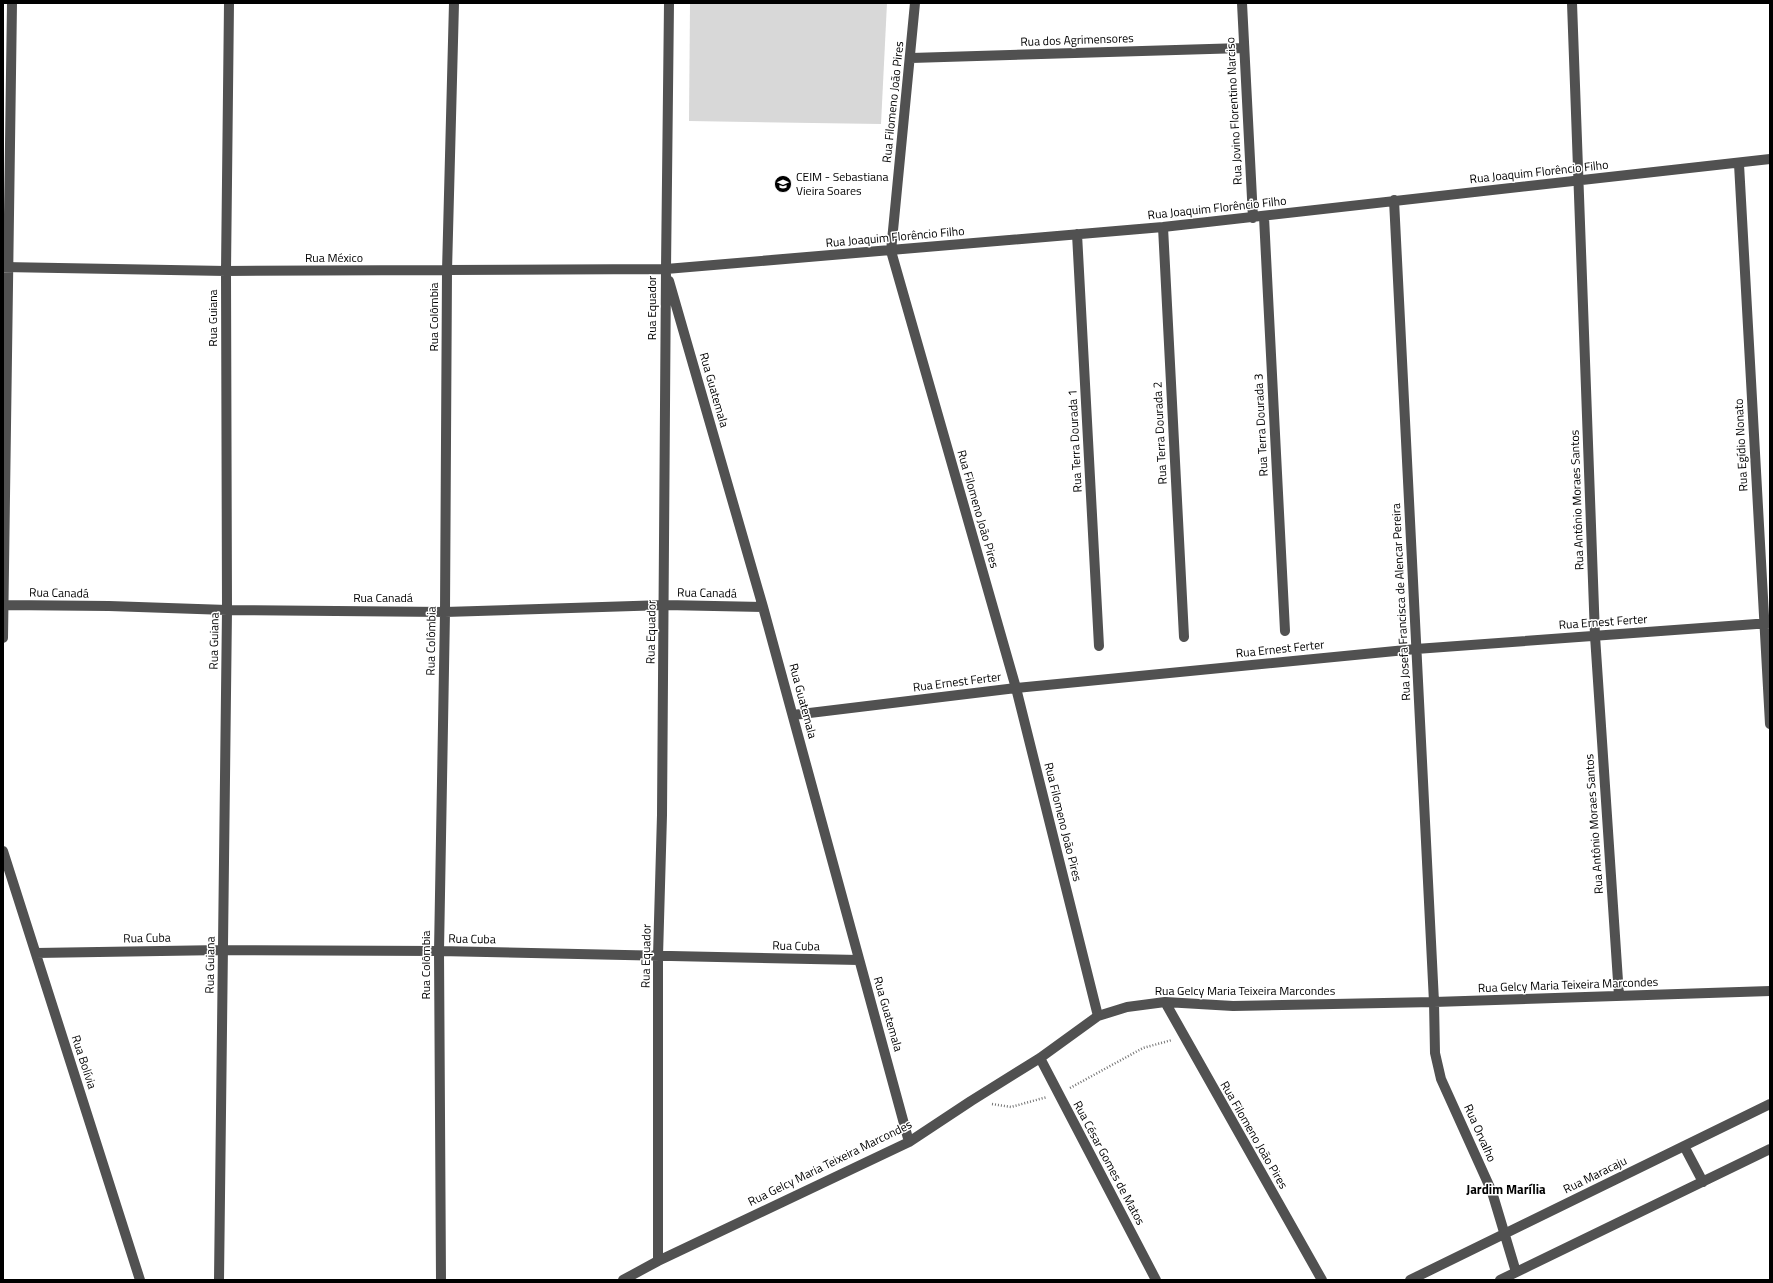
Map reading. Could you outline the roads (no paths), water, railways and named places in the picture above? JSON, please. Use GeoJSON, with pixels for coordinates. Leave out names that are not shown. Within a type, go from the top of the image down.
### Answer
{"type":"FeatureCollection","features":[{"type":"Feature","properties":{"kind":"street"},"geometry":{"type":"LineString","coordinates":[[3,638],[6,267],[12,3]]}},
{"type":"Feature","properties":{"kind":"street","name":"Rua Guiana"},"geometry":{"type":"LineString","coordinates":[[219,1280],[227,610],[226,271],[229,3]]}},
{"type":"Feature","properties":{"kind":"street","name":"Rua Colômbia"},"geometry":{"type":"LineString","coordinates":[[441,1280],[439,951],[445,612],[447,271],[454,3]]}},
{"type":"Feature","properties":{"kind":"street","name":"Rua Equador"},"geometry":{"type":"LineString","coordinates":[[658,1261],[658,956],[662,815],[669,3]]}},
{"type":"Feature","properties":{"kind":"street","name":"Rua Filomeno João Pires"},"geometry":{"type":"LineString","coordinates":[[915,3],[911,58],[891,251],[1016,688],[1098,1016]]}},
{"type":"Feature","properties":{"kind":"street","name":"Rua Jovino Florentino Narciso"},"geometry":{"type":"LineString","coordinates":[[1242,3],[1243,48],[1253,218]]}},
{"type":"Feature","properties":{"kind":"street","name":"Rua Antônio Moraes Santos"},"geometry":{"type":"LineString","coordinates":[[1572,3],[1595,636],[1619,996]]}},
{"type":"Feature","properties":{"kind":"street","name":"Rua dos Agrimensores"},"geometry":{"type":"LineString","coordinates":[[911,58],[1243,48]]}},
{"type":"Feature","properties":{"kind":"street","name":"Rua Joaquim Florêncio Filho"},"geometry":{"type":"LineString","coordinates":[[666,269],[891,251],[1264,217],[1394,200],[1578,182],[1739,164],[1770,159]]}},
{"type":"Feature","properties":{"kind":"street","name":"Rua Egídio Nonato"},"geometry":{"type":"LineString","coordinates":[[1739,164],[1767,623],[1770,724]]}},
{"type":"Feature","properties":{"kind":"street","name":"Rua Josefa Francisca de Alencar Pereira"},"geometry":{"type":"LineString","coordinates":[[1394,200],[1434,1002]]}},
{"type":"Feature","properties":{"kind":"street","name":"Rua Terra Dourada 3"},"geometry":{"type":"LineString","coordinates":[[1264,217],[1284,631]]}},
{"type":"Feature","properties":{"kind":"street","name":"Rua Terra Dourada 2"},"geometry":{"type":"LineString","coordinates":[[1163,227],[1184,637]]}},
{"type":"Feature","properties":{"kind":"street","name":"Rua Terra Dourada 1"},"geometry":{"type":"LineString","coordinates":[[1077,234],[1099,646]]}},
{"type":"Feature","properties":{"kind":"street","name":"Rua México"},"geometry":{"type":"LineString","coordinates":[[6,267],[226,271],[666,269]]}},
{"type":"Feature","properties":{"kind":"street","name":"Rua Guatemala"},"geometry":{"type":"LineString","coordinates":[[666,269],[763,607],[909,1142]]}},
{"type":"Feature","properties":{"kind":"street","name":"Rua Canadá"},"geometry":{"type":"LineString","coordinates":[[4,605],[109,606],[227,610],[445,612],[664,605],[763,607]]}},
{"type":"Feature","properties":{"kind":"street","name":"Rua Ernest Ferter"},"geometry":{"type":"LineString","coordinates":[[793,715],[1016,688],[1416,649],[1767,623]]}},
{"type":"Feature","properties":{"kind":"street","name":"Rua Bolívia"},"geometry":{"type":"LineString","coordinates":[[3,852],[140,1280]]}},
{"type":"Feature","properties":{"kind":"street","name":"Rua Cuba"},"geometry":{"type":"LineString","coordinates":[[36,953],[223,950],[439,951],[859,960]]}},
{"type":"Feature","properties":{"kind":"street","name":"Rua Gelcy Maria Teixeira Marcondes"},"geometry":{"type":"LineString","coordinates":[[624,1280],[658,1261],[909,1142],[1040,1058],[1098,1016],[1127,1007],[1164,1002],[1233,1006],[1434,1002],[1770,991]]}},
{"type":"Feature","properties":{"kind":"street","name":"Rua Filomeno João Pires"},"geometry":{"type":"LineString","coordinates":[[1164,1002],[1322,1280]]}},
{"type":"Feature","properties":{"kind":"street","name":"Rua Orvalho"},"geometry":{"type":"LineString","coordinates":[[1434,1002],[1435,1053],[1441,1079],[1492,1192],[1516,1272]]}},
{"type":"Feature","properties":{"kind":"street","name":"Rua César Gomes de Matos"},"geometry":{"type":"LineString","coordinates":[[1040,1058],[1156,1280]]}},
{"type":"Feature","properties":{"kind":"street","name":"Rua Maracaju"},"geometry":{"type":"LineString","coordinates":[[1410,1280],[1770,1104]]}},
{"type":"Feature","properties":{"kind":"street"},"geometry":{"type":"LineString","coordinates":[[1684,1146],[1703,1182]]}},
{"type":"Feature","properties":{"kind":"street"},"geometry":{"type":"LineString","coordinates":[[1500,1280],[1770,1149]]}},
{"type":"Feature","properties":{"kind":"place","name":"CEIM - Sebastiana Vieira Soares"},"geometry":{"type":"Point","coordinates":[783,184]}},
{"type":"Feature","properties":{"kind":"district","name":"Jardim Marília"},"geometry":{"type":"Point","coordinates":[1506,1189]}}]}
